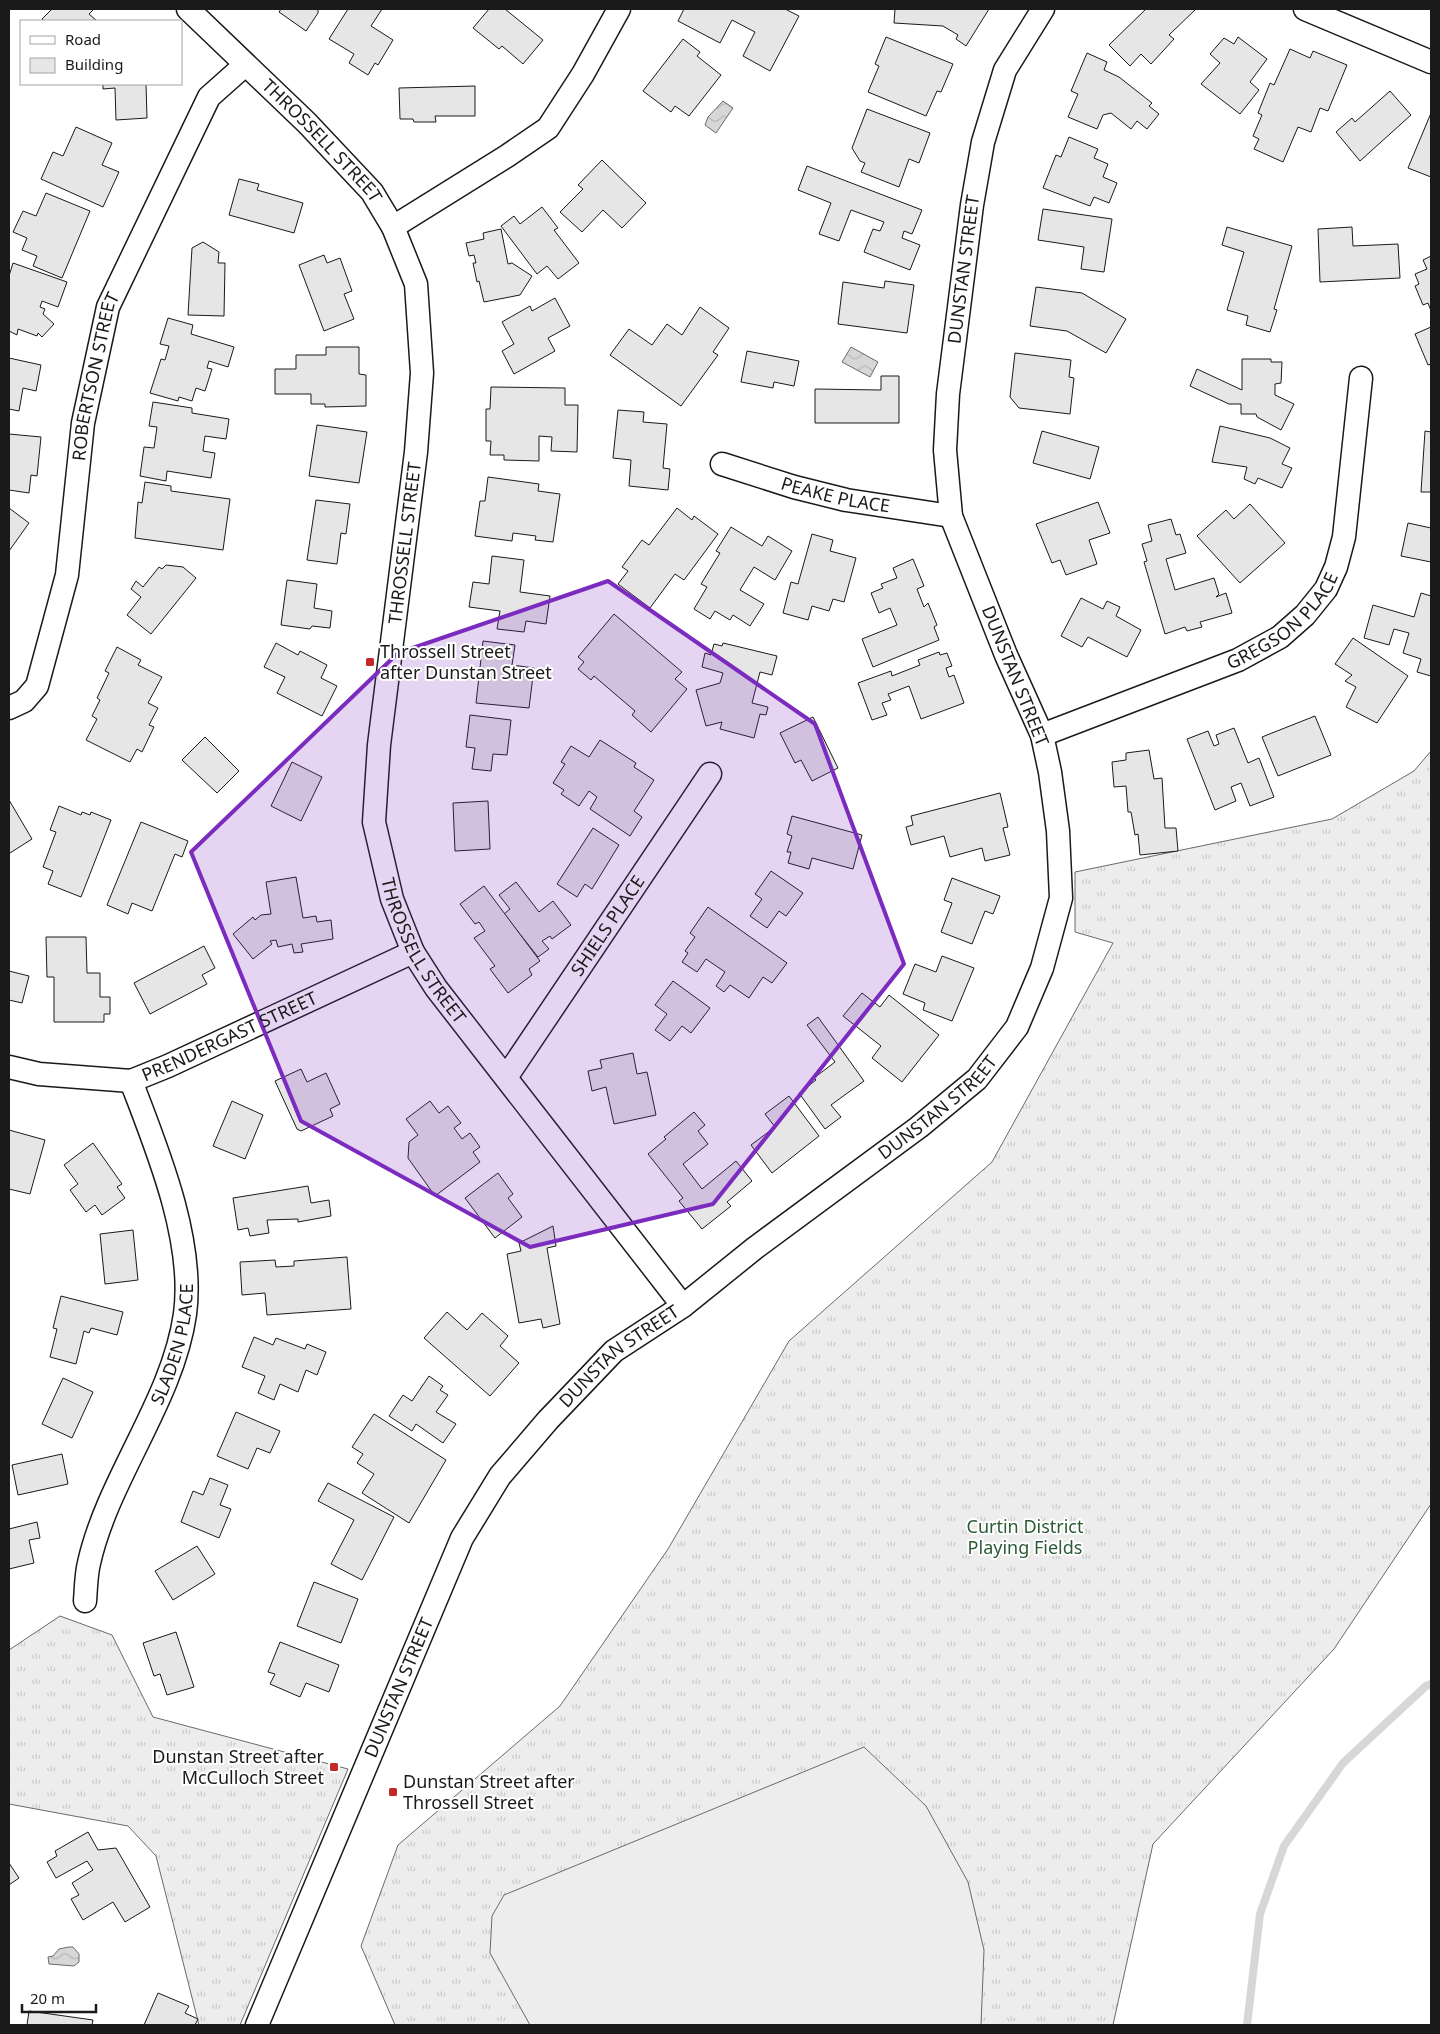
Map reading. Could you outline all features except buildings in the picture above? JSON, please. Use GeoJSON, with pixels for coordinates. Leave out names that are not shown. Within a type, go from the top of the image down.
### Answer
{"type":"FeatureCollection","features":[{"type":"Feature","properties":{"kind":"street","name":"THROSSELL STREET"},"geometry":{"type":"LineString","coordinates":[[188,9],[307,123],[372,192],[393,227],[416,284],[422,373],[416,452],[379,745],[374,822],[392,899],[413,952],[436,988],[507,1076],[682,1306]]}},
{"type":"Feature","properties":{"kind":"street"},"geometry":{"type":"LineString","coordinates":[[393,227],[507,156],[548,128],[583,74],[619,9]]}},
{"type":"Feature","properties":{"kind":"street","name":"DUNSTAN STREET"},"geometry":{"type":"LineString","coordinates":[[257,2025],[462,1538],[500,1476],[548,1420],[614,1351],[682,1306],[755,1248],[919,1127],[976,1079],[1017,1027],[1042,968],[1061,898],[1058,831],[1042,735],[1006,656],[952,516],[945,450],[948,394],[982,142],[1005,70],[1044,9]]}},
{"type":"Feature","properties":{"kind":"street"},"geometry":{"type":"LineString","coordinates":[[1305,9],[1431,62]]}},
{"type":"Feature","properties":{"kind":"street","name":"ROBERTSON STREET"},"geometry":{"type":"LineString","coordinates":[[9,708],[24,701],[37,686],[66,575],[83,423],[108,307],[209,97],[245,65]]}},
{"type":"Feature","properties":{"kind":"street","name":"GREGSON PLACE"},"geometry":{"type":"LineString","coordinates":[[1042,735],[1238,660],[1280,638],[1305,615],[1326,589],[1336,566],[1344,536],[1362,378]]}},
{"type":"Feature","properties":{"kind":"street","name":"PEAKE PLACE"},"geometry":{"type":"LineString","coordinates":[[722,464],[794,488],[846,500],[952,516]]}},
{"type":"Feature","properties":{"kind":"street","name":"SHIELS PLACE"},"geometry":{"type":"LineString","coordinates":[[507,1076],[710,774]]}},
{"type":"Feature","properties":{"kind":"street","name":"PRENDERGAST STREET"},"geometry":{"type":"LineString","coordinates":[[9,1066],[39,1074],[131,1081],[168,1066],[413,952]]}},
{"type":"Feature","properties":{"kind":"street","name":"SLADEN PLACE"},"geometry":{"type":"LineString","coordinates":[[85,1601],[88,1564],[105,1514],[170,1370],[185,1314],[187,1264],[176,1216],[157,1151],[131,1081]]}},
{"type":"Feature","properties":{"kind":"highlighted area"},"geometry":{"type":"Polygon","coordinates":[[[608,581],[815,724],[904,964],[713,1204],[530,1247],[301,1121],[191,852],[398,653],[608,581]]]}},
{"type":"Feature","properties":{"kind":"green space","name":"Curtin District Playing Fields"},"geometry":{"type":"Polygon","coordinates":[[[1431,751],[1431,1504],[1334,1649],[1153,1844],[1113,2025],[395,2025],[361,1946],[398,1845],[560,1706],[668,1549],[789,1341],[992,1162],[1113,943],[1075,932],[1075,872],[1332,819],[1414,771],[1431,751]]]}},
{"type":"Feature","properties":{"kind":"green space"},"geometry":{"type":"Polygon","coordinates":[[[60,1616],[112,1635],[153,1717],[348,1769],[240,2025],[199,2025],[156,1856],[128,1826],[9,1804],[9,1650],[60,1616]]]}},
{"type":"Feature","properties":{"kind":"green space"},"geometry":{"type":"Polygon","coordinates":[[[864,1747],[926,1806],[968,1882],[984,1950],[981,2025],[530,2025],[490,1953],[492,1916],[504,1895],[864,1747]]]}},
{"type":"Feature","properties":{"kind":"water"},"geometry":{"type":"Polygon","coordinates":[[[723,101],[733,108],[716,133],[705,125],[708,117],[723,101]]]}},
{"type":"Feature","properties":{"kind":"water"},"geometry":{"type":"Polygon","coordinates":[[[851,347],[878,362],[870,377],[842,362],[851,347]]]}},
{"type":"Feature","properties":{"kind":"water"},"geometry":{"type":"Polygon","coordinates":[[[73,1947],[79,1954],[79,1962],[74,1966],[49,1964],[48,1957],[53,1956],[59,1949],[73,1947]]]}},
{"type":"Feature","properties":{"kind":"waterway"},"geometry":{"type":"LineString","coordinates":[[1247,2025],[1260,1914],[1284,1846],[1343,1763],[1426,1686],[1431,1684]]}},
{"type":"Feature","properties":{"kind":"place","name":"Throssell Street after Dunstan Street"},"geometry":{"type":"Point","coordinates":[370,662]}},
{"type":"Feature","properties":{"kind":"place","name":"Dunstan Street after McCulloch Street"},"geometry":{"type":"Point","coordinates":[334,1767]}},
{"type":"Feature","properties":{"kind":"place","name":"Dunstan Street after Throssell Street"},"geometry":{"type":"Point","coordinates":[393,1792]}}]}
